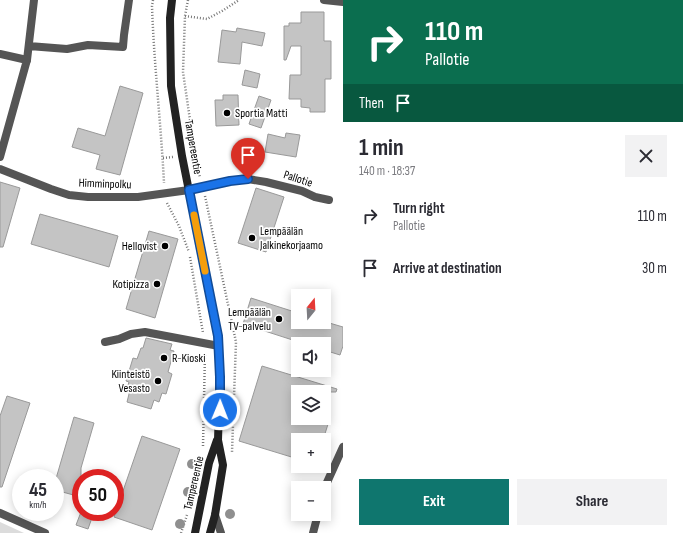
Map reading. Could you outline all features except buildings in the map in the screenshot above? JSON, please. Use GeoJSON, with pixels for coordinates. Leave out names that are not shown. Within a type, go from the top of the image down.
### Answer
{"type":"FeatureCollection","features":[{"type":"Feature","properties":{"kind":"main road","name":"Tampereentie"},"geometry":{"type":"LineString","coordinates":[[172,0],[170,18],[170,86],[219,346],[220,377],[218,440],[222,465],[215,515],[210,533]]}},
{"type":"Feature","properties":{"kind":"main road","name":"Tampereentie"},"geometry":{"type":"LineString","coordinates":[[195,533],[209,463],[218,440]]}},
{"type":"Feature","properties":{"kind":"street"},"geometry":{"type":"LineString","coordinates":[[0,157],[27,60],[34,0]]}},
{"type":"Feature","properties":{"kind":"street"},"geometry":{"type":"LineString","coordinates":[[29,46],[67,49],[88,45],[123,47],[129,0]]}},
{"type":"Feature","properties":{"kind":"street"},"geometry":{"type":"LineString","coordinates":[[324,0],[343,2]]}},
{"type":"Feature","properties":{"kind":"street"},"geometry":{"type":"LineString","coordinates":[[0,54],[27,60]]}},
{"type":"Feature","properties":{"kind":"street","name":"Himminpolku"},"geometry":{"type":"LineString","coordinates":[[0,169],[51,189],[88,197],[138,197],[189,190]]}},
{"type":"Feature","properties":{"kind":"street","name":"Pallotie"},"geometry":{"type":"LineString","coordinates":[[189,190],[230,181],[248,179],[302,191],[329,200]]}},
{"type":"Feature","properties":{"kind":"street"},"geometry":{"type":"LineString","coordinates":[[105,342],[131,334],[145,332],[219,346]]}},
{"type":"Feature","properties":{"kind":"street"},"geometry":{"type":"LineString","coordinates":[[328,481],[343,447]]}},
{"type":"Feature","properties":{"kind":"street"},"geometry":{"type":"LineString","coordinates":[[0,513],[45,533]]}},
{"type":"Feature","properties":{"kind":"street"},"geometry":{"type":"LineString","coordinates":[[215,515],[221,533]]}},
{"type":"Feature","properties":{"kind":"street"},"geometry":{"type":"LineString","coordinates":[[313,533],[316,521]]}},
{"type":"Feature","properties":{"kind":"path"},"geometry":{"type":"LineString","coordinates":[[153,0],[154,46],[163,158],[164,193],[189,250],[205,347],[203,452]]}},
{"type":"Feature","properties":{"kind":"path"},"geometry":{"type":"LineString","coordinates":[[188,0],[185,16],[183,72],[195,154],[203,187]]}},
{"type":"Feature","properties":{"kind":"path"},"geometry":{"type":"LineString","coordinates":[[185,16],[206,19],[239,0]]}},
{"type":"Feature","properties":{"kind":"path"},"geometry":{"type":"LineString","coordinates":[[182,533],[188,510]]}},
{"type":"Feature","properties":{"kind":"shaded area"},"geometry":{"type":"Polygon","coordinates":[[[0,522],[24,533],[0,533],[0,522]]]}},
{"type":"Feature","properties":{"kind":"slow traffic"},"geometry":{"type":"LineString","coordinates":[[194,215],[205,271]]}},
{"type":"Feature","properties":{"kind":"place","name":"Sportia Matti"},"geometry":{"type":"Point","coordinates":[227,113]}},
{"type":"Feature","properties":{"kind":"place","name":"Lempäälän Jalkinekorjaamo"},"geometry":{"type":"Point","coordinates":[252,238]}},
{"type":"Feature","properties":{"kind":"place","name":"Hellqvist"},"geometry":{"type":"Point","coordinates":[165,246]}},
{"type":"Feature","properties":{"kind":"place","name":"Kotipizza"},"geometry":{"type":"Point","coordinates":[157,284]}},
{"type":"Feature","properties":{"kind":"place","name":"Lempäälän TV-palvelu"},"geometry":{"type":"Point","coordinates":[279,319]}},
{"type":"Feature","properties":{"kind":"place","name":"R-Kioski"},"geometry":{"type":"Point","coordinates":[164,358]}},
{"type":"Feature","properties":{"kind":"place","name":"Kiinteistö Vesasto"},"geometry":{"type":"Point","coordinates":[158,381]}},
{"type":"Feature","properties":{"kind":"route"},"geometry":{"type":"LineString","coordinates":[[220,410],[218,336],[189,190],[230,181],[248,179]]}}]}
